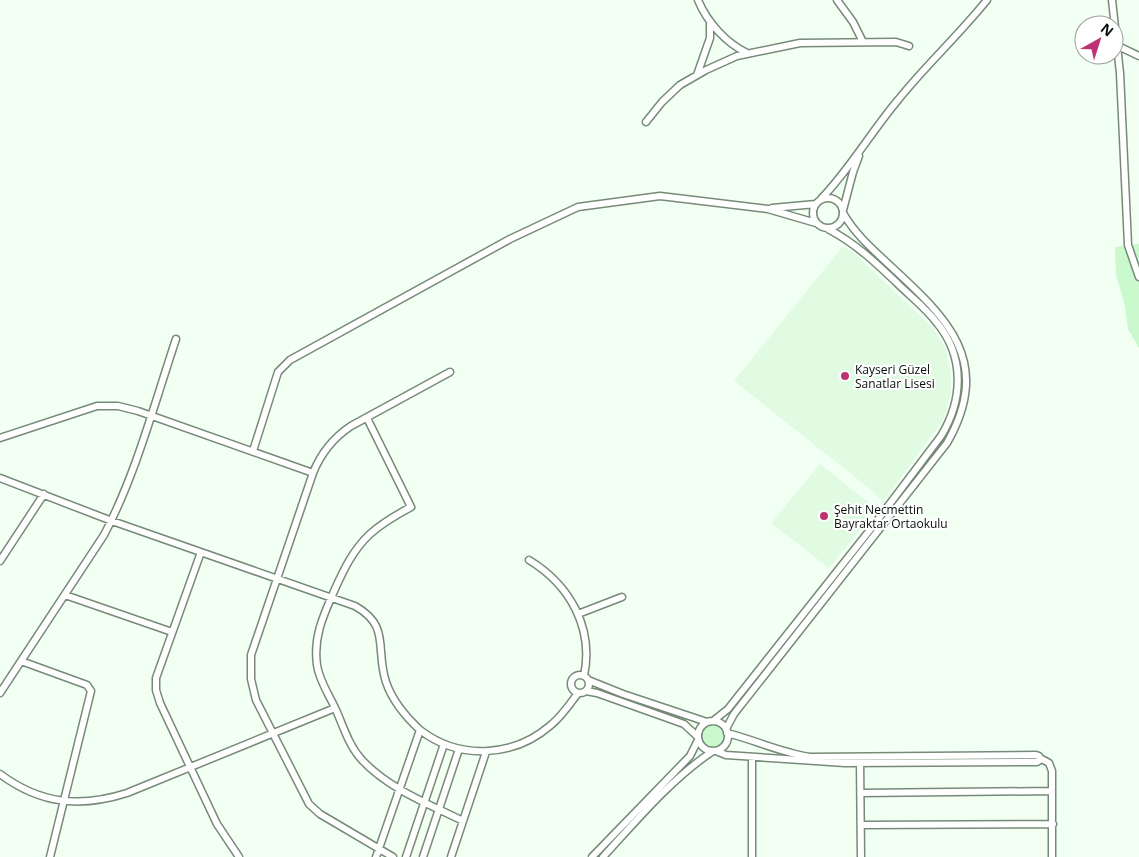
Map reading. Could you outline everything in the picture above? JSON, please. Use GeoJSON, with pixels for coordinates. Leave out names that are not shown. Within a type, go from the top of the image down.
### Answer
{"type":"FeatureCollection","features":[{"type":"Feature","properties":{"kind":"street"},"geometry":{"type":"LineString","coordinates":[[698,0],[709,18],[729,42],[748,53]]}},
{"type":"Feature","properties":{"kind":"street"},"geometry":{"type":"LineString","coordinates":[[837,0],[863,42]]}},
{"type":"Feature","properties":{"kind":"street"},"geometry":{"type":"LineString","coordinates":[[816,223],[813,213],[818,202],[836,183],[897,101],[928,64],[959,34],[988,0]]}},
{"type":"Feature","properties":{"kind":"street"},"geometry":{"type":"LineString","coordinates":[[1112,0],[1114,15]]}},
{"type":"Feature","properties":{"kind":"street"},"geometry":{"type":"LineString","coordinates":[[697,75],[710,38],[709,18]]}},
{"type":"Feature","properties":{"kind":"street"},"geometry":{"type":"LineString","coordinates":[[646,122],[673,90],[697,75],[737,56],[800,43],[896,42],[909,46]]}},
{"type":"Feature","properties":{"kind":"street"},"geometry":{"type":"LineString","coordinates":[[1124,49],[1139,56]]}},
{"type":"Feature","properties":{"kind":"street"},"geometry":{"type":"LineString","coordinates":[[1119,65],[1128,245],[1139,276]]}},
{"type":"Feature","properties":{"kind":"street"},"geometry":{"type":"LineString","coordinates":[[828,229],[840,223],[856,163],[869,138]]}},
{"type":"Feature","properties":{"kind":"street"},"geometry":{"type":"LineString","coordinates":[[252,451],[278,372],[290,360],[510,239],[578,207],[660,196],[768,209],[816,223],[849,241],[868,256],[942,328],[957,363],[959,382],[955,406],[950,421],[941,436],[728,709],[699,730],[698,739],[690,756],[592,857]]}},
{"type":"Feature","properties":{"kind":"street"},"geometry":{"type":"LineString","coordinates":[[602,857],[677,778],[691,766],[722,748],[726,742],[727,731],[734,714],[947,442],[958,422],[963,406],[966,389],[965,368],[961,350],[950,327],[935,309],[862,239],[840,204],[834,199],[828,198],[818,202],[768,209]]}},
{"type":"Feature","properties":{"kind":"street"},"geometry":{"type":"LineString","coordinates":[[0,693],[112,521],[124,493],[176,339]]}},
{"type":"Feature","properties":{"kind":"street"},"geometry":{"type":"LineString","coordinates":[[393,857],[320,814],[306,800],[254,693],[250,663],[251,655],[313,473],[321,456],[330,443],[343,431],[450,372]]}},
{"type":"Feature","properties":{"kind":"street"},"geometry":{"type":"LineString","coordinates":[[0,438],[97,406],[123,407],[313,473]]}},
{"type":"Feature","properties":{"kind":"street"},"geometry":{"type":"LineString","coordinates":[[367,418],[411,507],[382,524],[364,540],[348,561],[319,626],[316,657],[318,673],[352,748],[374,772],[424,802],[463,820]]}},
{"type":"Feature","properties":{"kind":"street"},"geometry":{"type":"LineString","coordinates":[[0,478],[112,521],[360,609],[375,623],[380,633],[381,659],[387,684],[397,703],[420,730],[444,744],[459,749],[486,752],[517,745],[536,736],[557,720],[582,692],[589,687],[586,678],[587,660],[584,629],[578,614],[558,583],[529,560]]}},
{"type":"Feature","properties":{"kind":"street"},"geometry":{"type":"LineString","coordinates":[[0,561],[44,494]]}},
{"type":"Feature","properties":{"kind":"street"},"geometry":{"type":"LineString","coordinates":[[201,552],[156,678],[156,690],[160,703],[216,824],[239,857]]}},
{"type":"Feature","properties":{"kind":"street"},"geometry":{"type":"LineString","coordinates":[[65,595],[172,632]]}},
{"type":"Feature","properties":{"kind":"street"},"geometry":{"type":"LineString","coordinates":[[578,614],[622,597]]}},
{"type":"Feature","properties":{"kind":"street"},"geometry":{"type":"LineString","coordinates":[[21,662],[87,685],[91,691],[50,857]]}},
{"type":"Feature","properties":{"kind":"street"},"geometry":{"type":"LineString","coordinates":[[860,760],[804,756],[727,731],[722,724],[710,722],[623,694],[586,678],[577,676],[572,681],[572,689],[597,693],[684,724],[704,748],[726,755],[860,760],[1038,759],[1047,761],[1051,768],[1052,857]]}},
{"type":"Feature","properties":{"kind":"street"},"geometry":{"type":"LineString","coordinates":[[0,774],[32,793],[64,801],[96,800],[119,796],[335,708]]}},
{"type":"Feature","properties":{"kind":"street"},"geometry":{"type":"LineString","coordinates":[[376,857],[420,730]]}},
{"type":"Feature","properties":{"kind":"street"},"geometry":{"type":"LineString","coordinates":[[406,857],[444,744]]}},
{"type":"Feature","properties":{"kind":"street"},"geometry":{"type":"LineString","coordinates":[[423,857],[459,749]]}},
{"type":"Feature","properties":{"kind":"street"},"geometry":{"type":"LineString","coordinates":[[451,857],[486,752]]}},
{"type":"Feature","properties":{"kind":"street"},"geometry":{"type":"LineString","coordinates":[[752,757],[752,857]]}},
{"type":"Feature","properties":{"kind":"street"},"geometry":{"type":"LineString","coordinates":[[860,760],[861,857]]}},
{"type":"Feature","properties":{"kind":"street"},"geometry":{"type":"LineString","coordinates":[[861,793],[1052,791]]}},
{"type":"Feature","properties":{"kind":"street"},"geometry":{"type":"LineString","coordinates":[[861,825],[1052,824]]}},
{"type":"Feature","properties":{"kind":"shaded area","name":"Kayseri Güzel Sanatlar Lisesi"},"geometry":{"type":"Polygon","coordinates":[[[843,246],[855,254],[933,328],[945,348],[951,372],[951,394],[943,420],[883,502],[870,489],[734,381],[843,246]]]}},
{"type":"Feature","properties":{"kind":"shaded area","name":"Şehit Necmettin Bayraktar Ortaokulu"},"geometry":{"type":"Polygon","coordinates":[[[820,464],[877,509],[829,568],[771,523],[820,464]]]}},
{"type":"Feature","properties":{"kind":"green space"},"geometry":{"type":"Polygon","coordinates":[[[1139,244],[1139,348],[1128,329],[1125,306],[1116,275],[1115,247],[1139,244]]]}},
{"type":"Feature","properties":{"kind":"green space"},"geometry":{"type":"Polygon","coordinates":[[[713,725],[721,728],[724,736],[721,744],[713,747],[705,744],[702,736],[705,728],[713,725]]]}},
{"type":"Feature","properties":{"kind":"place","name":"Kayseri Güzel Sanatlar Lisesi"},"geometry":{"type":"Point","coordinates":[845,376]}},
{"type":"Feature","properties":{"kind":"place","name":"Şehit Necmettin Bayraktar Ortaokulu"},"geometry":{"type":"Point","coordinates":[824,516]}}]}
